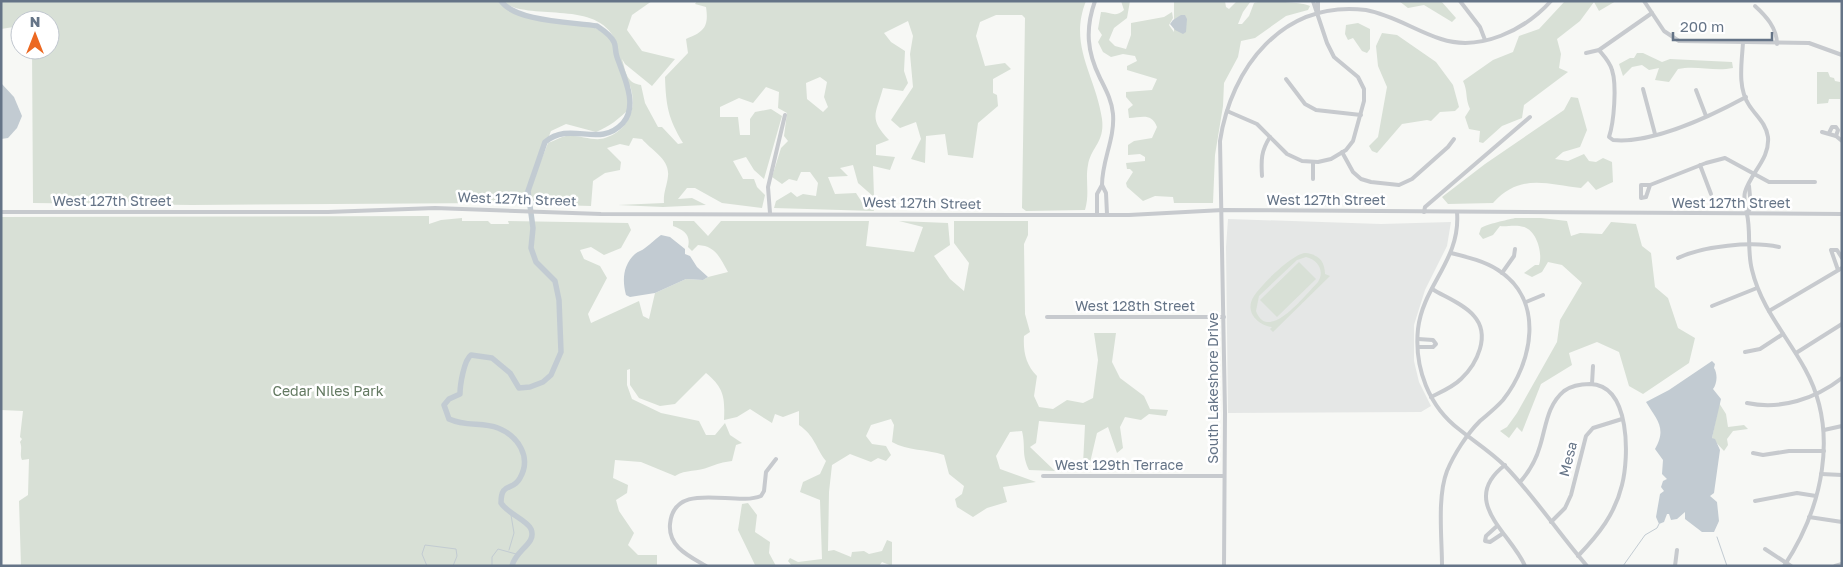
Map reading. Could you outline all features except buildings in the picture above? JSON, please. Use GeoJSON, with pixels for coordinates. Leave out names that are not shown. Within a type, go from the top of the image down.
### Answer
{"type":"FeatureCollection","features":[{"type":"Feature","properties":{"kind":"street"},"geometry":{"type":"LineString","coordinates":[[1095,1],[1088,21],[1088,45],[1094,66],[1110,99],[1113,121],[1110,145],[1103,165],[1102,185],[1097,194],[1096,214]]}},
{"type":"Feature","properties":{"kind":"street"},"geometry":{"type":"LineString","coordinates":[[1227,111],[1251,120],[1287,154],[1302,161],[1313,162],[1331,159],[1342,152],[1353,141],[1361,115],[1364,89],[1358,77],[1334,57],[1326,43],[1318,12],[1313,1]]}},
{"type":"Feature","properties":{"kind":"street"},"geometry":{"type":"LineString","coordinates":[[1318,1],[1318,12]]}},
{"type":"Feature","properties":{"kind":"street"},"geometry":{"type":"LineString","coordinates":[[1460,1],[1480,27],[1485,40]]}},
{"type":"Feature","properties":{"kind":"street","name":"South Lakeshore Drive"},"geometry":{"type":"LineString","coordinates":[[1224,566],[1223,210],[1220,142],[1227,111],[1242,74],[1260,46],[1284,27],[1318,12],[1344,8],[1365,10],[1384,15],[1443,40],[1464,42],[1485,40],[1526,24],[1550,1]]}},
{"type":"Feature","properties":{"kind":"street"},"geometry":{"type":"LineString","coordinates":[[1644,1],[1668,36],[1679,41],[1809,43],[1842,55]]}},
{"type":"Feature","properties":{"kind":"street"},"geometry":{"type":"LineString","coordinates":[[1755,6],[1774,30],[1777,44]]}},
{"type":"Feature","properties":{"kind":"street"},"geometry":{"type":"LineString","coordinates":[[1586,53],[1600,50],[1652,13]]}},
{"type":"Feature","properties":{"kind":"street"},"geometry":{"type":"LineString","coordinates":[[1743,42],[1741,82],[1746,98],[1762,121],[1768,137],[1764,160],[1754,174],[1749,186],[1751,207],[1747,214],[1748,246],[1757,288],[1768,311],[1808,375],[1816,394],[1824,430],[1824,451],[1816,496],[1809,517],[1785,564]]}},
{"type":"Feature","properties":{"kind":"street"},"geometry":{"type":"LineString","coordinates":[[1600,50],[1610,65],[1614,76],[1613,126],[1610,139],[1636,139],[1655,134],[1706,116],[1746,98]]}},
{"type":"Feature","properties":{"kind":"street"},"geometry":{"type":"LineString","coordinates":[[1286,79],[1305,104],[1316,110],[1361,115]]}},
{"type":"Feature","properties":{"kind":"street"},"geometry":{"type":"LineString","coordinates":[[1643,90],[1655,134]]}},
{"type":"Feature","properties":{"kind":"street"},"geometry":{"type":"LineString","coordinates":[[1696,90],[1706,116]]}},
{"type":"Feature","properties":{"kind":"street"},"geometry":{"type":"LineString","coordinates":[[770,213],[768,187],[785,115]]}},
{"type":"Feature","properties":{"kind":"street"},"geometry":{"type":"LineString","coordinates":[[1424,212],[1425,207],[1530,117]]}},
{"type":"Feature","properties":{"kind":"street"},"geometry":{"type":"LineString","coordinates":[[1829,133],[1830,128],[1836,128],[1838,130],[1836,136]]}},
{"type":"Feature","properties":{"kind":"street"},"geometry":{"type":"LineString","coordinates":[[1822,132],[1836,136],[1842,141]]}},
{"type":"Feature","properties":{"kind":"street"},"geometry":{"type":"LineString","coordinates":[[1262,176],[1261,157],[1263,148],[1270,137]]}},
{"type":"Feature","properties":{"kind":"street"},"geometry":{"type":"LineString","coordinates":[[1342,152],[1353,172],[1361,179],[1399,185],[1412,179],[1448,147],[1454,139]]}},
{"type":"Feature","properties":{"kind":"street"},"geometry":{"type":"LineString","coordinates":[[1650,184],[1700,165],[1725,158],[1770,182],[1815,182]]}},
{"type":"Feature","properties":{"kind":"street"},"geometry":{"type":"LineString","coordinates":[[1313,162],[1313,179]]}},
{"type":"Feature","properties":{"kind":"street"},"geometry":{"type":"LineString","coordinates":[[1700,165],[1711,194]]}},
{"type":"Feature","properties":{"kind":"street"},"geometry":{"type":"LineString","coordinates":[[1102,185],[1106,194],[1107,214]]}},
{"type":"Feature","properties":{"kind":"street","name":"West 127th Street"},"geometry":{"type":"LineString","coordinates":[[1,212],[518,210],[609,214],[1107,214],[1223,210],[1842,214]]}},
{"type":"Feature","properties":{"kind":"street"},"geometry":{"type":"LineString","coordinates":[[1457,212],[1456,236],[1452,253],[1432,289],[1422,314],[1418,339],[1421,372],[1431,397],[1446,418],[1505,465],[1587,566]]}},
{"type":"Feature","properties":{"kind":"street"},"geometry":{"type":"LineString","coordinates":[[1678,258],[1697,250],[1765,244],[1779,247]]}},
{"type":"Feature","properties":{"kind":"street"},"geometry":{"type":"LineString","coordinates":[[1502,273],[1514,256],[1515,249]]}},
{"type":"Feature","properties":{"kind":"street"},"geometry":{"type":"LineString","coordinates":[[1768,311],[1840,269],[1831,250],[1837,250],[1842,258]]}},
{"type":"Feature","properties":{"kind":"street"},"geometry":{"type":"LineString","coordinates":[[1442,566],[1444,481],[1450,464],[1467,436],[1503,400],[1523,361],[1531,331],[1526,302],[1517,288],[1502,273],[1490,265],[1452,253]]}},
{"type":"Feature","properties":{"kind":"street"},"geometry":{"type":"LineString","coordinates":[[1712,306],[1757,288]]}},
{"type":"Feature","properties":{"kind":"street"},"geometry":{"type":"LineString","coordinates":[[1431,397],[1465,375],[1476,357],[1482,338],[1478,321],[1470,313],[1432,289]]}},
{"type":"Feature","properties":{"kind":"street"},"geometry":{"type":"LineString","coordinates":[[1526,302],[1543,295]]}},
{"type":"Feature","properties":{"kind":"street","name":"West 128th Street"},"geometry":{"type":"LineString","coordinates":[[1046,317],[1224,317]]}},
{"type":"Feature","properties":{"kind":"street"},"geometry":{"type":"LineString","coordinates":[[1796,353],[1842,324]]}},
{"type":"Feature","properties":{"kind":"street"},"geometry":{"type":"LineString","coordinates":[[1745,352],[1760,348],[1783,334]]}},
{"type":"Feature","properties":{"kind":"street"},"geometry":{"type":"LineString","coordinates":[[1418,339],[1433,340],[1436,344],[1433,347],[1418,348]]}},
{"type":"Feature","properties":{"kind":"street"},"geometry":{"type":"LineString","coordinates":[[1592,384],[1593,366]]}},
{"type":"Feature","properties":{"kind":"street"},"geometry":{"type":"LineString","coordinates":[[1747,403],[1776,406],[1816,394],[1842,378]]}},
{"type":"Feature","properties":{"kind":"street"},"geometry":{"type":"LineString","coordinates":[[1520,482],[1534,462],[1552,404],[1564,391],[1577,385],[1592,384],[1602,387],[1610,393],[1619,405],[1622,419],[1626,456],[1622,484],[1614,510],[1600,533],[1578,556]]}},
{"type":"Feature","properties":{"kind":"street","name":"Mesa"},"geometry":{"type":"LineString","coordinates":[[1551,522],[1565,508],[1571,495],[1586,436],[1593,428],[1622,419]]}},
{"type":"Feature","properties":{"kind":"street"},"geometry":{"type":"LineString","coordinates":[[1824,430],[1841,427]]}},
{"type":"Feature","properties":{"kind":"street"},"geometry":{"type":"LineString","coordinates":[[1753,453],[1763,455],[1789,451],[1824,451]]}},
{"type":"Feature","properties":{"kind":"street"},"geometry":{"type":"LineString","coordinates":[[706,566],[684,553],[675,544],[670,532],[674,511],[681,503],[692,499],[750,498],[761,496],[764,491],[766,472],[776,459]]}},
{"type":"Feature","properties":{"kind":"street"},"geometry":{"type":"LineString","coordinates":[[1505,465],[1492,480],[1487,491],[1488,511],[1525,566]]}},
{"type":"Feature","properties":{"kind":"street"},"geometry":{"type":"LineString","coordinates":[[1821,474],[1842,475]]}},
{"type":"Feature","properties":{"kind":"street","name":"West 129th Terrace"},"geometry":{"type":"LineString","coordinates":[[1043,476],[1224,476]]}},
{"type":"Feature","properties":{"kind":"street"},"geometry":{"type":"LineString","coordinates":[[1756,502],[1797,494],[1816,496]]}},
{"type":"Feature","properties":{"kind":"street"},"geometry":{"type":"LineString","coordinates":[[1809,517],[1842,522]]}},
{"type":"Feature","properties":{"kind":"street"},"geometry":{"type":"LineString","coordinates":[[1497,526],[1486,536],[1485,541],[1490,542],[1502,534]]}},
{"type":"Feature","properties":{"kind":"street"},"geometry":{"type":"LineString","coordinates":[[1765,549],[1785,564],[1791,566]]}},
{"type":"Feature","properties":{"kind":"street"},"geometry":{"type":"LineString","coordinates":[[1675,566],[1677,550]]}},
{"type":"Feature","properties":{"kind":"street"},"geometry":{"type":"LineString","coordinates":[[1834,566],[1842,564]]}},
{"type":"Feature","properties":{"kind":"shaded area"},"geometry":{"type":"Polygon","coordinates":[[[1181,15],[1185,15],[1187,19],[1186,32],[1183,34],[1175,30],[1170,24],[1181,15]]]}},
{"type":"Feature","properties":{"kind":"shaded area"},"geometry":{"type":"Polygon","coordinates":[[[1,83],[14,97],[22,116],[17,128],[8,138],[1,139],[1,83]]]}},
{"type":"Feature","properties":{"kind":"shaded area"},"geometry":{"type":"Polygon","coordinates":[[[1228,219],[1381,224],[1451,222],[1447,246],[1425,290],[1414,325],[1414,361],[1419,382],[1431,406],[1421,412],[1228,413],[1226,247],[1228,219]]]}},
{"type":"Feature","properties":{"kind":"shaded area"},"geometry":{"type":"Polygon","coordinates":[[[661,235],[670,237],[685,249],[685,254],[690,256],[697,267],[708,277],[703,280],[686,279],[655,293],[630,297],[626,295],[624,273],[628,263],[636,253],[661,235]]]}},
{"type":"Feature","properties":{"kind":"shaded area"},"geometry":{"type":"Polygon","coordinates":[[[1712,361],[1715,364],[1716,376],[1713,389],[1721,399],[1712,438],[1715,439],[1720,450],[1714,493],[1710,496],[1717,502],[1719,521],[1714,532],[1702,532],[1685,519],[1685,512],[1677,519],[1671,520],[1669,514],[1667,514],[1664,522],[1659,524],[1656,517],[1660,494],[1664,491],[1661,487],[1663,481],[1667,479],[1662,474],[1663,460],[1655,449],[1659,442],[1659,424],[1646,402],[1669,390],[1712,361]]]}},
{"type":"Feature","properties":{"kind":"green space"},"geometry":{"type":"Polygon","coordinates":[[[1,1],[652,1],[632,15],[627,30],[642,51],[675,59],[652,86],[625,64],[622,59],[629,79],[641,85],[645,103],[658,127],[662,127],[678,144],[683,143],[669,112],[665,77],[688,53],[686,39],[701,31],[706,24],[706,7],[695,4],[697,1],[1086,1],[1081,17],[1080,32],[1085,61],[1099,103],[1102,133],[1088,165],[1085,210],[1026,211],[1022,208],[1025,18],[1022,15],[996,15],[980,22],[976,36],[985,66],[1005,63],[1011,69],[993,79],[993,93],[997,95],[998,106],[978,123],[973,158],[948,155],[945,134],[926,136],[925,163],[911,159],[921,139],[916,122],[900,128],[891,120],[913,87],[910,54],[913,36],[908,21],[884,33],[891,42],[905,51],[904,71],[908,83],[903,91],[883,88],[876,110],[878,126],[889,140],[876,145],[876,155],[895,157],[890,170],[873,166],[874,197],[858,183],[853,165],[840,168],[848,176],[828,177],[835,194],[856,193],[865,207],[872,205],[874,211],[774,208],[776,201],[791,192],[797,197],[803,194],[816,196],[818,183],[810,172],[801,172],[797,181],[789,179],[782,184],[772,177],[781,148],[788,141],[784,136],[787,113],[778,108],[779,92],[766,87],[753,103],[739,98],[720,107],[720,117],[738,117],[740,135],[750,135],[750,119],[755,112],[771,109],[782,116],[764,179],[754,170],[746,157],[733,161],[743,179],[754,179],[757,187],[765,195],[762,208],[722,203],[695,188],[687,188],[678,199],[692,198],[706,205],[663,207],[618,205],[664,203],[668,176],[666,165],[659,155],[642,139],[633,138],[629,146],[620,144],[607,148],[621,162],[620,170],[605,173],[593,181],[591,206],[521,204],[517,200],[493,203],[192,205],[33,203],[32,60],[60,60],[60,10],[10,10],[10,28],[1,29],[1,1]],[[508,5],[524,17],[535,20],[592,27],[617,44],[609,30],[598,21],[584,16],[521,9],[508,5]],[[820,77],[806,83],[807,99],[823,112],[828,107],[824,97],[827,82],[820,77]],[[630,86],[630,108],[606,127],[596,132],[566,124],[551,131],[536,169],[548,143],[566,136],[601,139],[613,135],[620,130],[629,118],[632,110],[633,102],[630,86]]]}},
{"type":"Feature","properties":{"kind":"green space"},"geometry":{"type":"Polygon","coordinates":[[[1121,1],[1130,1],[1127,18],[1114,28],[1109,40],[1115,46],[1126,49],[1131,35],[1131,23],[1164,17],[1172,12],[1173,18],[1169,25],[1174,32],[1174,1],[1225,1],[1226,7],[1229,9],[1237,1],[1251,1],[1243,12],[1238,24],[1242,24],[1249,16],[1254,3],[1282,2],[1310,6],[1308,10],[1286,16],[1255,38],[1241,41],[1238,57],[1224,83],[1223,106],[1215,155],[1213,203],[1174,203],[1173,197],[1155,196],[1143,201],[1127,187],[1126,183],[1133,172],[1127,169],[1126,163],[1145,161],[1145,157],[1140,154],[1128,155],[1128,145],[1134,141],[1152,138],[1157,127],[1155,122],[1149,118],[1129,118],[1128,109],[1133,105],[1126,97],[1126,92],[1152,90],[1157,79],[1127,70],[1127,66],[1137,61],[1135,56],[1123,54],[1111,57],[1103,52],[1098,42],[1102,35],[1098,29],[1101,12],[1115,14],[1121,12],[1124,10],[1121,1]]]}},
{"type":"Feature","properties":{"kind":"green space"},"geometry":{"type":"Polygon","coordinates":[[[1399,1],[1441,1],[1456,18],[1452,22],[1424,5],[1408,8],[1399,1]]]}},
{"type":"Feature","properties":{"kind":"green space"},"geometry":{"type":"Polygon","coordinates":[[[1565,1],[1616,1],[1599,11],[1594,2],[1580,21],[1557,39],[1561,54],[1559,68],[1568,72],[1524,105],[1522,118],[1502,126],[1483,143],[1479,142],[1480,131],[1469,129],[1465,117],[1470,109],[1463,81],[1493,60],[1513,52],[1519,36],[1539,29],[1565,1]]]}},
{"type":"Feature","properties":{"kind":"green space"},"geometry":{"type":"Polygon","coordinates":[[[1358,23],[1370,29],[1370,49],[1367,53],[1362,51],[1353,38],[1348,40],[1345,34],[1346,25],[1358,23]]]}},
{"type":"Feature","properties":{"kind":"green space"},"geometry":{"type":"Polygon","coordinates":[[[1382,33],[1397,35],[1436,62],[1453,85],[1459,107],[1455,111],[1440,112],[1431,121],[1402,124],[1377,153],[1372,151],[1369,146],[1378,137],[1387,87],[1378,66],[1376,46],[1382,33]]]}},
{"type":"Feature","properties":{"kind":"green space"},"geometry":{"type":"Polygon","coordinates":[[[1637,53],[1643,53],[1662,62],[1670,59],[1732,62],[1733,68],[1678,69],[1669,82],[1655,80],[1659,68],[1649,70],[1642,65],[1632,67],[1623,76],[1619,64],[1634,58],[1637,53]]]}},
{"type":"Feature","properties":{"kind":"green space"},"geometry":{"type":"Polygon","coordinates":[[[1817,72],[1828,72],[1830,77],[1840,82],[1840,99],[1829,99],[1828,103],[1817,104],[1817,72]]]}},
{"type":"Feature","properties":{"kind":"green space"},"geometry":{"type":"Polygon","coordinates":[[[1571,97],[1578,98],[1587,130],[1580,147],[1563,152],[1555,159],[1568,161],[1584,154],[1589,161],[1596,162],[1603,158],[1612,162],[1613,182],[1596,190],[1588,181],[1581,188],[1545,183],[1523,184],[1513,187],[1493,203],[1448,204],[1442,197],[1485,164],[1564,110],[1571,97]]]}},
{"type":"Feature","properties":{"kind":"green space","name":"Cedar Niles Park"},"geometry":{"type":"Polygon","coordinates":[[[429,216],[429,224],[441,220],[462,218],[462,221],[488,221],[491,224],[509,224],[508,221],[628,223],[631,230],[621,248],[604,255],[591,247],[580,250],[584,259],[600,266],[607,278],[588,314],[591,323],[639,301],[643,316],[649,319],[655,293],[686,279],[703,280],[728,272],[713,250],[698,245],[692,251],[688,247],[687,236],[683,231],[673,226],[673,221],[694,221],[708,236],[721,221],[869,221],[866,246],[914,252],[923,227],[899,221],[948,223],[950,245],[934,256],[950,279],[964,291],[969,263],[954,243],[954,221],[1028,221],[1028,235],[1024,244],[1025,314],[1030,332],[1024,336],[1024,347],[1028,363],[1037,376],[1034,396],[1039,407],[1053,409],[1067,400],[1083,403],[1093,398],[1098,360],[1094,333],[1116,333],[1112,362],[1120,378],[1144,396],[1150,409],[1168,410],[1166,416],[1149,414],[1141,420],[1125,417],[1120,427],[1123,448],[1117,453],[1108,427],[1097,433],[1089,467],[1083,464],[1085,425],[1039,421],[1036,443],[1030,447],[1055,471],[1029,470],[1025,459],[1022,431],[1010,432],[996,456],[1000,469],[1036,482],[1003,487],[1007,502],[987,508],[973,517],[957,507],[955,499],[962,494],[964,486],[949,474],[944,455],[904,447],[892,442],[894,425],[891,419],[871,425],[866,436],[872,444],[886,446],[891,455],[886,461],[878,458],[871,462],[850,454],[832,465],[829,492],[828,551],[834,550],[851,557],[852,552],[864,551],[869,554],[882,551],[887,540],[892,542],[892,566],[882,562],[879,566],[792,566],[788,561],[790,558],[798,562],[822,559],[820,500],[800,492],[803,482],[820,474],[826,461],[812,438],[799,425],[799,411],[783,417],[775,414],[772,423],[750,409],[737,417],[724,420],[724,405],[720,388],[706,373],[675,404],[660,406],[639,398],[630,385],[630,369],[627,370],[627,385],[632,399],[661,413],[699,421],[706,435],[715,435],[725,423],[730,435],[742,443],[736,445],[732,461],[701,470],[683,472],[675,476],[641,462],[615,460],[613,478],[628,485],[627,493],[616,500],[619,511],[634,533],[628,545],[638,555],[657,555],[657,566],[21,566],[19,501],[28,495],[29,459],[22,460],[21,456],[20,442],[22,439],[20,437],[23,411],[1,410],[1,217],[429,216]]]}},
{"type":"Feature","properties":{"kind":"green space"},"geometry":{"type":"Polygon","coordinates":[[[1515,218],[1567,221],[1571,236],[1580,233],[1602,234],[1611,222],[1636,224],[1642,246],[1651,253],[1655,287],[1668,298],[1678,328],[1695,338],[1689,363],[1643,394],[1629,386],[1619,352],[1597,342],[1569,353],[1572,365],[1541,384],[1522,432],[1517,427],[1509,438],[1500,431],[1507,427],[1517,413],[1557,342],[1560,320],[1582,283],[1562,265],[1548,262],[1542,272],[1532,277],[1524,273],[1535,265],[1539,265],[1540,260],[1538,243],[1529,229],[1517,226],[1500,226],[1493,235],[1483,239],[1479,234],[1481,228],[1515,218]]]}},
{"type":"Feature","properties":{"kind":"green space"},"geometry":{"type":"Polygon","coordinates":[[[1305,253],[1320,259],[1324,265],[1325,274],[1330,276],[1273,332],[1270,329],[1272,327],[1261,323],[1251,312],[1251,302],[1270,278],[1285,264],[1305,253]],[[1306,257],[1297,260],[1259,296],[1256,311],[1262,320],[1269,322],[1287,313],[1318,282],[1321,274],[1319,266],[1306,257]]]}},
{"type":"Feature","properties":{"kind":"green space"},"geometry":{"type":"Polygon","coordinates":[[[1299,262],[1316,279],[1277,317],[1260,300],[1299,262]]]}},
{"type":"Feature","properties":{"kind":"green space"},"geometry":{"type":"Polygon","coordinates":[[[1719,403],[1726,414],[1728,427],[1744,425],[1748,429],[1733,431],[1727,439],[1728,445],[1724,451],[1712,438],[1719,403]]]}},
{"type":"Feature","properties":{"kind":"green space"},"geometry":{"type":"Polygon","coordinates":[[[748,503],[757,515],[755,532],[770,542],[769,553],[776,566],[755,565],[738,530],[742,504],[748,503]]]}},
{"type":"Feature","properties":{"kind":"waterway"},"geometry":{"type":"LineString","coordinates":[[501,1],[508,8],[532,17],[597,26],[604,31],[615,44],[616,55],[626,81],[630,99],[628,116],[614,130],[595,135],[565,133],[545,142],[528,191],[533,228],[531,248],[536,262],[555,281],[559,300],[561,352],[551,375],[543,382],[530,387],[519,388],[510,373],[492,358],[471,355],[464,367],[460,394],[449,399],[444,405],[449,419],[462,423],[498,428],[512,436],[524,455],[523,470],[520,478],[514,485],[505,489],[501,503],[529,526],[532,534],[529,543],[514,560],[512,566]]}},
{"type":"Feature","properties":{"kind":"waterway"},"geometry":{"type":"LineString","coordinates":[[509,550],[514,533],[511,515]]}},
{"type":"Feature","properties":{"kind":"waterway"},"geometry":{"type":"LineString","coordinates":[[1623,566],[1645,535],[1657,528],[1659,524]]}},
{"type":"Feature","properties":{"kind":"waterway"},"geometry":{"type":"LineString","coordinates":[[1717,537],[1727,566]]}},
{"type":"Feature","properties":{"kind":"waterway"},"geometry":{"type":"LineString","coordinates":[[427,566],[422,554],[425,545],[456,549],[457,556],[453,566]]}},
{"type":"Feature","properties":{"kind":"waterway"},"geometry":{"type":"LineString","coordinates":[[492,566],[492,557],[498,549],[516,554]]}}]}
